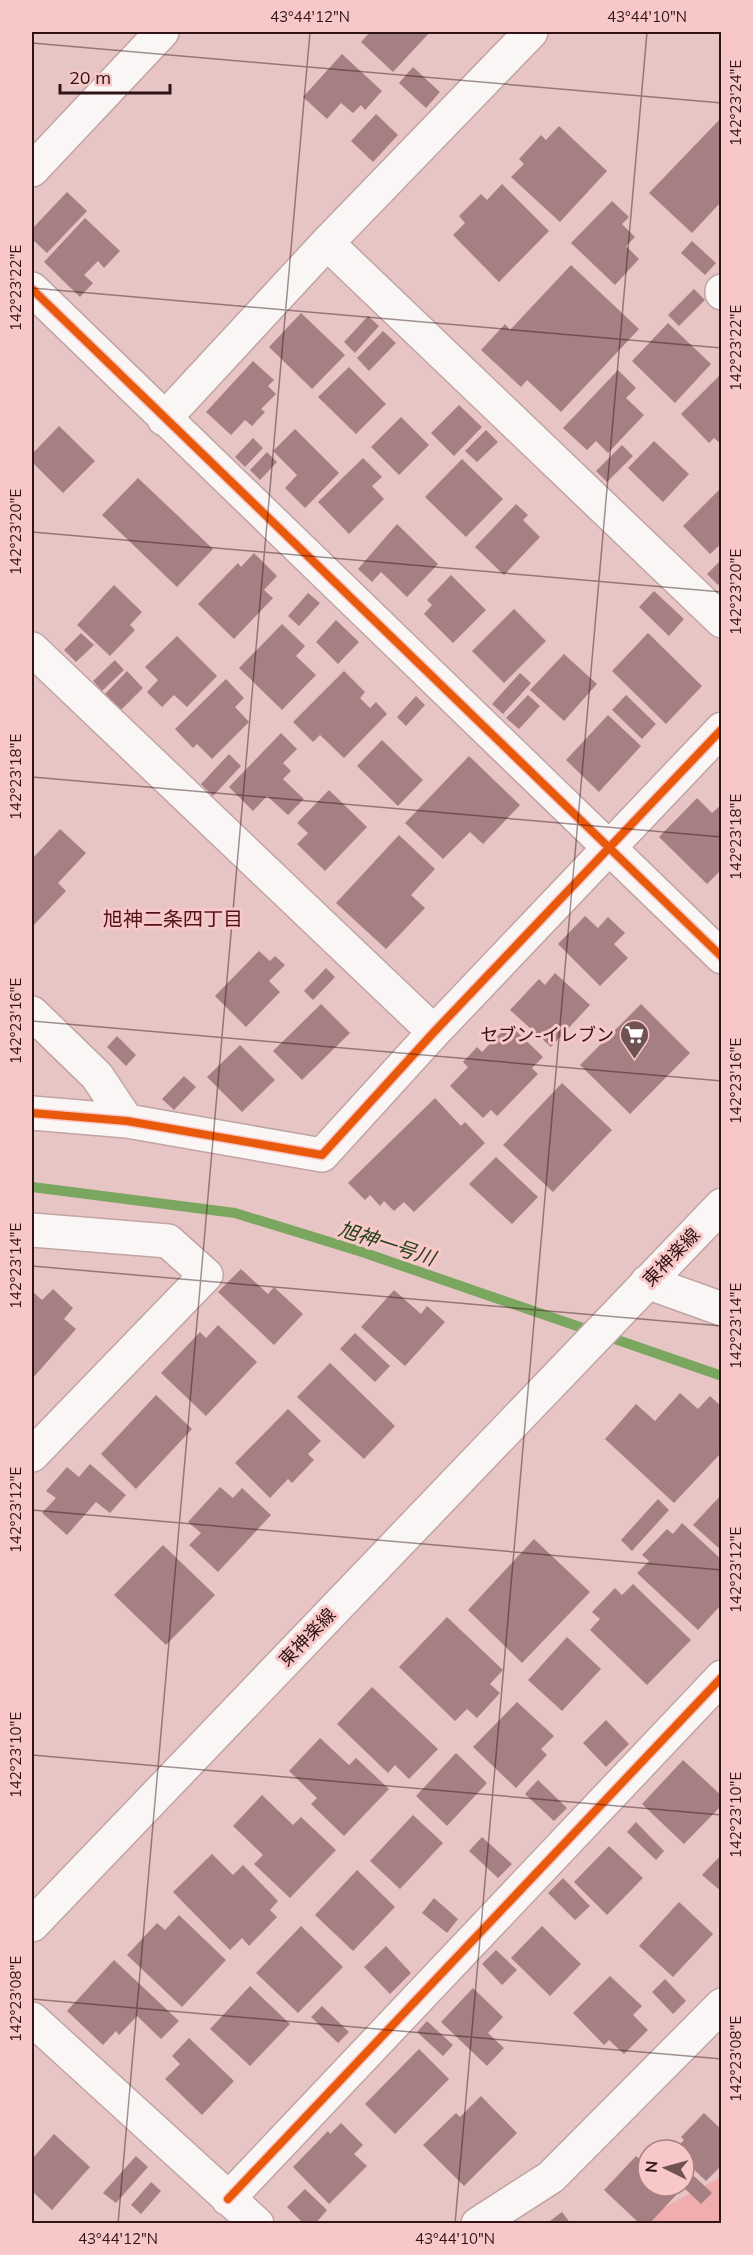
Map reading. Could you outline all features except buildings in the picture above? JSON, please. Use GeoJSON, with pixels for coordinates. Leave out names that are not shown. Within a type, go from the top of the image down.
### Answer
{"type":"FeatureCollection","features":[{"type":"Feature","properties":{"kind":"street"},"geometry":{"type":"LineString","coordinates":[[164,419],[327,243],[531,32]]}},
{"type":"Feature","properties":{"kind":"street"},"geometry":{"type":"LineString","coordinates":[[32,170],[156,34]]}},
{"type":"Feature","properties":{"kind":"street"},"geometry":{"type":"LineString","coordinates":[[327,243],[722,621]]}},
{"type":"Feature","properties":{"kind":"street"},"geometry":{"type":"LineString","coordinates":[[32,289],[722,957]]}},
{"type":"Feature","properties":{"kind":"street"},"geometry":{"type":"LineString","coordinates":[[32,650],[434,1032]]}},
{"type":"Feature","properties":{"kind":"street"},"geometry":{"type":"LineString","coordinates":[[32,1113],[127,1121],[322,1155],[434,1032],[722,729]]}},
{"type":"Feature","properties":{"kind":"street"},"geometry":{"type":"LineString","coordinates":[[32,1013],[97,1076],[127,1121]]}},
{"type":"Feature","properties":{"kind":"street","name":"東神楽線"},"geometry":{"type":"LineString","coordinates":[[32,1925],[722,1205]]}},
{"type":"Feature","properties":{"kind":"street"},"geometry":{"type":"LineString","coordinates":[[32,1230],[168,1241],[206,1275],[32,1455]]}},
{"type":"Feature","properties":{"kind":"street"},"geometry":{"type":"LineString","coordinates":[[647,1282],[722,1309]]}},
{"type":"Feature","properties":{"kind":"street"},"geometry":{"type":"LineString","coordinates":[[228,2199],[722,1677]]}},
{"type":"Feature","properties":{"kind":"street"},"geometry":{"type":"LineString","coordinates":[[478,2223],[551,2177],[722,2004]]}},
{"type":"Feature","properties":{"kind":"street"},"geometry":{"type":"LineString","coordinates":[[32,2019],[257,2223]]}},
{"type":"Feature","properties":{"kind":"shaded area"},"geometry":{"type":"Polygon","coordinates":[[[721,2177],[721,2223],[635,2223],[682,2198],[696,2198],[696,2190],[721,2177]]]}},
{"type":"Feature","properties":{"kind":"waterway","name":"旭神一号川"},"geometry":{"type":"LineString","coordinates":[[32,1187],[235,1213],[362,1252],[722,1376]]}},
{"type":"Feature","properties":{"kind":"cycle path"},"geometry":{"type":"LineString","coordinates":[[32,289],[722,957]]}},
{"type":"Feature","properties":{"kind":"cycle path"},"geometry":{"type":"LineString","coordinates":[[32,1113],[127,1121],[322,1155],[434,1032],[722,729]]}},
{"type":"Feature","properties":{"kind":"cycle path"},"geometry":{"type":"LineString","coordinates":[[228,2199],[722,1677]]}},
{"type":"Feature","properties":{"kind":"place","name":"セブン-イレブン"},"geometry":{"type":"Point","coordinates":[635,1060]}},
{"type":"Feature","properties":{"kind":"district","name":"旭神二条四丁目"},"geometry":{"type":"Point","coordinates":[173,918]}}]}
